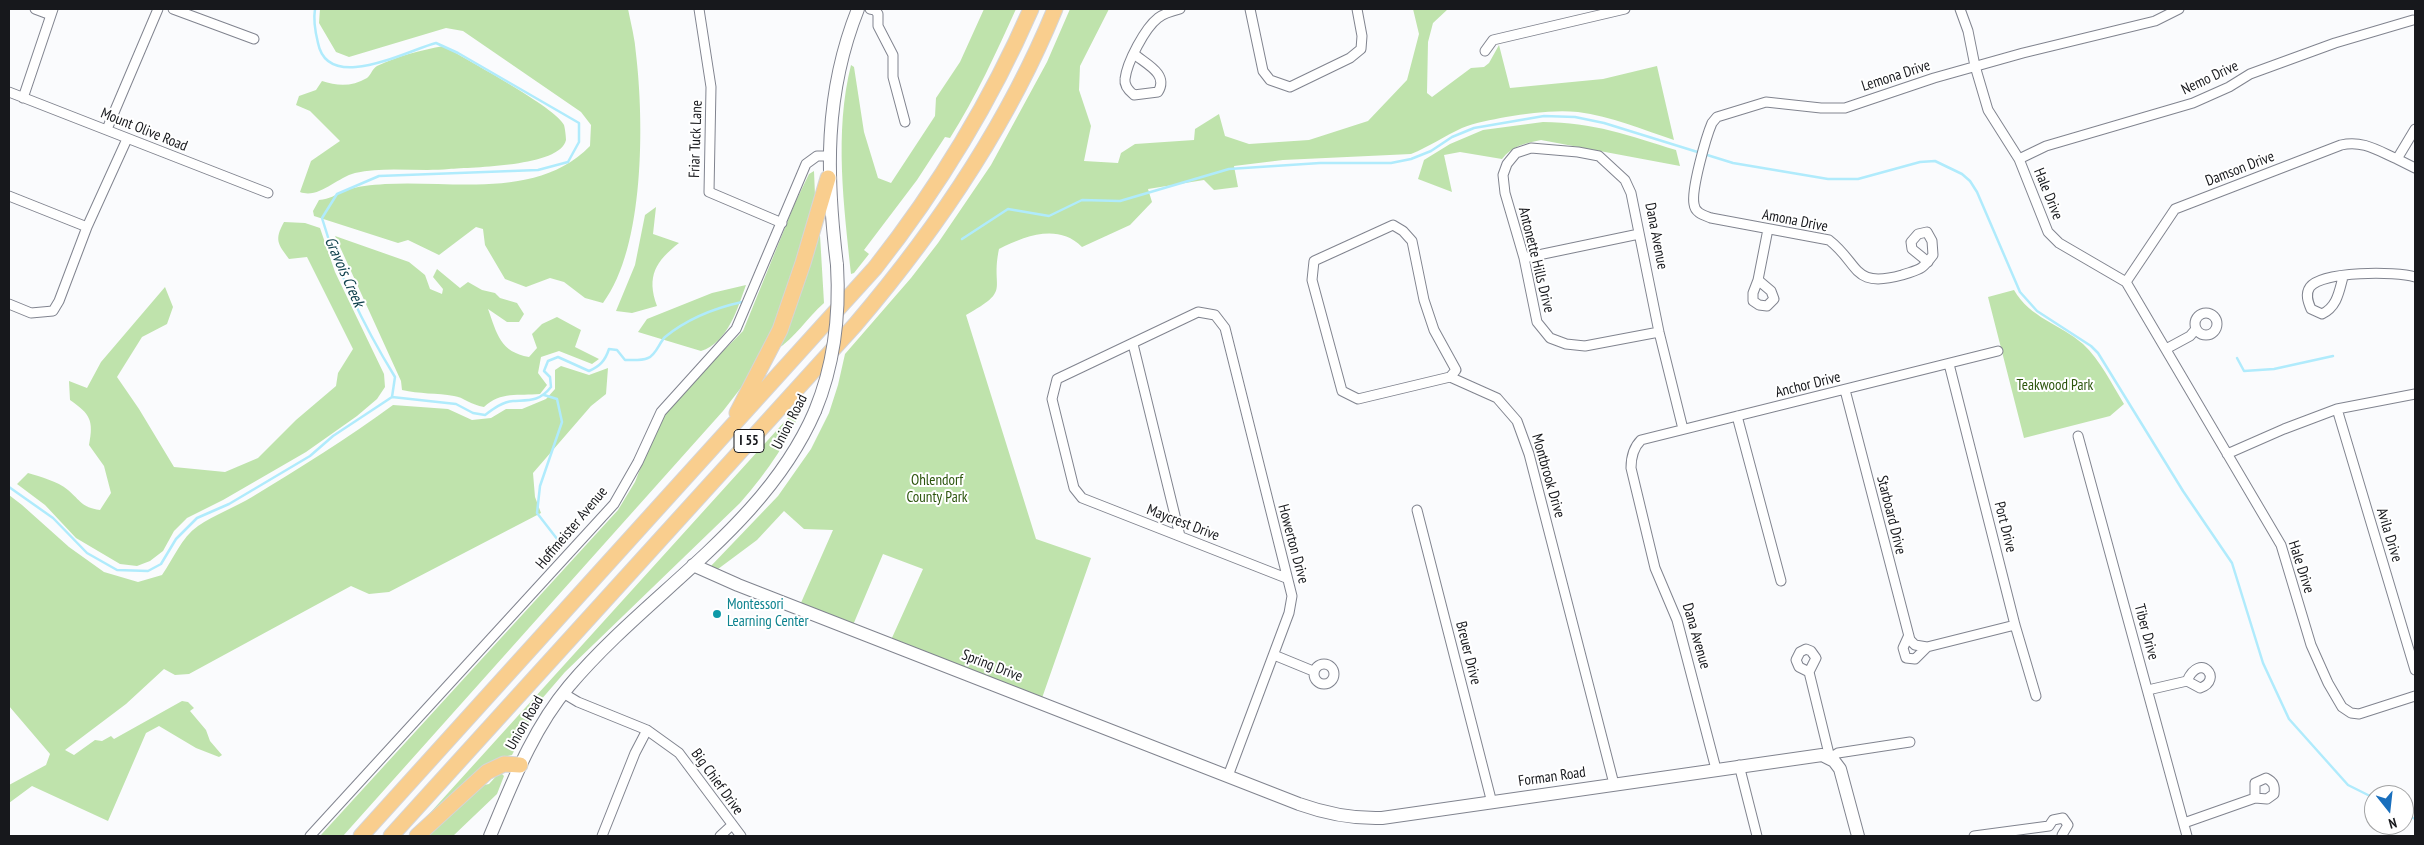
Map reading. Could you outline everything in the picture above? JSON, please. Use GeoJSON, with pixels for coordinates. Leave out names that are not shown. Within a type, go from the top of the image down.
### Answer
{"type":"FeatureCollection","features":[{"type":"Feature","properties":{"kind":"highway","name":"I 55"},"geometry":{"type":"LineString","coordinates":[[361,836],[850,298],[929,197],[981,113],[1031,9]]}},
{"type":"Feature","properties":{"kind":"highway","name":"I 55"},"geometry":{"type":"LineString","coordinates":[[391,836],[855,325],[914,253],[990,141],[1032,60],[1055,9]]}},
{"type":"Feature","properties":{"kind":"highway"},"geometry":{"type":"LineString","coordinates":[[724,436],[780,330],[803,263],[828,178]]}},
{"type":"Feature","properties":{"kind":"highway"},"geometry":{"type":"LineString","coordinates":[[418,836],[487,772],[504,764],[520,765]]}},
{"type":"Feature","properties":{"kind":"street"},"geometry":{"type":"LineString","coordinates":[[23,98],[52,12],[35,9]]}},
{"type":"Feature","properties":{"kind":"street"},"geometry":{"type":"LineString","coordinates":[[107,129],[158,9]]}},
{"type":"Feature","properties":{"kind":"street"},"geometry":{"type":"LineString","coordinates":[[173,9],[254,39]]}},
{"type":"Feature","properties":{"kind":"street","name":"Friar Tuck Lane"},"geometry":{"type":"LineString","coordinates":[[699,9],[711,86],[709,192],[782,223]]}},
{"type":"Feature","properties":{"kind":"street","name":"Union Road"},"geometry":{"type":"LineString","coordinates":[[490,836],[520,765],[537,731],[563,693],[594,660],[746,514],[775,481],[800,444],[815,411],[824,385],[836,336],[838,301],[837,265],[828,178],[829,156],[838,76],[846,40],[858,9]]}},
{"type":"Feature","properties":{"kind":"street"},"geometry":{"type":"LineString","coordinates":[[870,9],[875,10],[878,14],[878,26],[893,55],[893,78],[905,122]]}},
{"type":"Feature","properties":{"kind":"street"},"geometry":{"type":"LineString","coordinates":[[1134,54],[1162,78],[1162,86],[1158,92],[1134,95],[1127,89],[1124,80],[1134,54],[1147,29],[1159,17],[1180,9]]}},
{"type":"Feature","properties":{"kind":"street"},"geometry":{"type":"LineString","coordinates":[[1250,9],[1263,71],[1270,80],[1290,87],[1350,58],[1360,49],[1362,36],[1356,9]]}},
{"type":"Feature","properties":{"kind":"street"},"geometry":{"type":"LineString","coordinates":[[1485,51],[1493,40],[1625,9]]}},
{"type":"Feature","properties":{"kind":"street","name":"Hale Drive"},"geometry":{"type":"LineString","coordinates":[[1960,9],[1968,31],[1975,66],[1988,110],[2019,159],[2048,232],[2059,243],[2126,282],[2281,545],[2311,645],[2328,683],[2342,707],[2351,713],[2358,714],[2415,696]]}},
{"type":"Feature","properties":{"kind":"street","name":"Lemona Drive"},"geometry":{"type":"LineString","coordinates":[[1698,212],[1693,204],[1697,177],[1712,123],[1717,117],[1766,102],[1821,108],[1845,108],[1975,66],[2154,21],[2179,9]]}},
{"type":"Feature","properties":{"kind":"street","name":"Nemo Drive"},"geometry":{"type":"LineString","coordinates":[[2019,159],[2046,146],[2193,103],[2229,87],[2250,74],[2335,43],[2415,21]]}},
{"type":"Feature","properties":{"kind":"street","name":"Mount Olive Road"},"geometry":{"type":"LineString","coordinates":[[9,92],[268,193]]}},
{"type":"Feature","properties":{"kind":"street"},"geometry":{"type":"LineString","coordinates":[[2397,159],[2415,129]]}},
{"type":"Feature","properties":{"kind":"street"},"geometry":{"type":"LineString","coordinates":[[9,304],[31,313],[42,314],[52,311],[59,301],[88,227],[127,139]]}},
{"type":"Feature","properties":{"kind":"street","name":"Damson Drive"},"geometry":{"type":"LineString","coordinates":[[2126,282],[2175,209],[2353,142],[2367,145],[2415,168]]}},
{"type":"Feature","properties":{"kind":"street","name":"Dana Avenue"},"geometry":{"type":"LineString","coordinates":[[1507,164],[1516,153],[1531,148],[1578,152],[1599,156],[1625,180],[1631,193],[1659,332],[1683,429]]}},
{"type":"Feature","properties":{"kind":"street","name":"Hoffmeister Avenue"},"geometry":{"type":"LineString","coordinates":[[310,836],[614,504],[638,462],[661,412],[736,329],[806,164],[817,156],[829,156]]}},
{"type":"Feature","properties":{"kind":"street","name":"Antonette Hills Drive"},"geometry":{"type":"LineString","coordinates":[[1507,164],[1503,175],[1505,193],[1524,258],[1537,322],[1550,338],[1566,344],[1585,346],[1659,332]]}},
{"type":"Feature","properties":{"kind":"street"},"geometry":{"type":"LineString","coordinates":[[9,196],[88,227]]}},
{"type":"Feature","properties":{"kind":"street","name":"Amona Drive"},"geometry":{"type":"LineString","coordinates":[[1698,212],[1711,218],[1828,240],[1839,248],[1855,269],[1871,280],[1884,280],[1924,268],[1928,262]]}},
{"type":"Feature","properties":{"kind":"street"},"geometry":{"type":"LineString","coordinates":[[1393,226],[1403,231],[1412,242],[1424,300],[1434,330],[1456,370],[1450,377],[1358,399],[1342,391],[1312,280],[1314,261],[1393,226]]}},
{"type":"Feature","properties":{"kind":"street"},"geometry":{"type":"LineString","coordinates":[[1758,280],[1768,229]]}},
{"type":"Feature","properties":{"kind":"street"},"geometry":{"type":"LineString","coordinates":[[1524,258],[1639,234]]}},
{"type":"Feature","properties":{"kind":"street"},"geometry":{"type":"LineString","coordinates":[[2343,277],[2336,301],[2328,311],[2322,314],[2311,309],[2307,298],[2309,288],[2317,281],[2332,277],[2382,272],[2415,276]]}},
{"type":"Feature","properties":{"kind":"street","name":"Howerton Drive"},"geometry":{"type":"LineString","coordinates":[[1133,344],[1198,312],[1215,315],[1225,328],[1292,596],[1289,613],[1228,776]]}},
{"type":"Feature","properties":{"kind":"street"},"geometry":{"type":"LineString","coordinates":[[2166,349],[2190,336],[2196,329]]}},
{"type":"Feature","properties":{"kind":"street"},"geometry":{"type":"LineString","coordinates":[[1133,344],[1180,536]]}},
{"type":"Feature","properties":{"kind":"street","name":"Maycrest Drive"},"geometry":{"type":"LineString","coordinates":[[1133,344],[1056,379],[1052,399],[1074,488],[1082,498],[1286,578]]}},
{"type":"Feature","properties":{"kind":"street","name":"Anchor Drive"},"geometry":{"type":"LineString","coordinates":[[1632,455],[1642,440],[1998,351]]}},
{"type":"Feature","properties":{"kind":"street","name":"Port Drive"},"geometry":{"type":"LineString","coordinates":[[1949,364],[2015,625],[2036,696]]}},
{"type":"Feature","properties":{"kind":"street","name":"Montbrook Drive"},"geometry":{"type":"LineString","coordinates":[[1450,377],[1497,398],[1517,421],[1529,454],[1614,784]]}},
{"type":"Feature","properties":{"kind":"street","name":"Starboard Drive"},"geometry":{"type":"LineString","coordinates":[[1845,390],[1908,637],[1915,645],[1927,647]]}},
{"type":"Feature","properties":{"kind":"street"},"geometry":{"type":"LineString","coordinates":[[2227,454],[2284,429],[2337,409],[2415,394]]}},
{"type":"Feature","properties":{"kind":"street","name":"Avila Drive"},"geometry":{"type":"LineString","coordinates":[[2337,409],[2415,670]]}},
{"type":"Feature","properties":{"kind":"street"},"geometry":{"type":"LineString","coordinates":[[1737,416],[1781,581]]}},
{"type":"Feature","properties":{"kind":"street","name":"Tiber Drive"},"geometry":{"type":"LineString","coordinates":[[2078,436],[2187,836]]}},
{"type":"Feature","properties":{"kind":"street","name":"Dana Avenue"},"geometry":{"type":"LineString","coordinates":[[1632,455],[1631,468],[1655,568],[1677,620],[1716,769]]}},
{"type":"Feature","properties":{"kind":"street","name":"Breuer Drive"},"geometry":{"type":"LineString","coordinates":[[1417,510],[1492,802]]}},
{"type":"Feature","properties":{"kind":"street","name":"Spring Drive"},"geometry":{"type":"LineString","coordinates":[[693,565],[738,585],[1280,796]]}},
{"type":"Feature","properties":{"kind":"street"},"geometry":{"type":"LineString","coordinates":[[1908,637],[1904,648],[1906,658],[1915,659],[1927,647],[2015,625]]}},
{"type":"Feature","properties":{"kind":"street"},"geometry":{"type":"LineString","coordinates":[[1274,654],[1313,671]]}},
{"type":"Feature","properties":{"kind":"street"},"geometry":{"type":"LineString","coordinates":[[1810,672],[1830,758],[1840,769],[1858,836]]}},
{"type":"Feature","properties":{"kind":"street"},"geometry":{"type":"LineString","coordinates":[[2148,690],[2187,681]]}},
{"type":"Feature","properties":{"kind":"street","name":"Big Chief Drive"},"geometry":{"type":"LineString","coordinates":[[563,693],[578,702],[647,730],[679,753],[741,836]]}},
{"type":"Feature","properties":{"kind":"street"},"geometry":{"type":"LineString","coordinates":[[602,836],[634,753],[647,730]]}},
{"type":"Feature","properties":{"kind":"street"},"geometry":{"type":"LineString","coordinates":[[1830,758],[1838,753],[1910,742]]}},
{"type":"Feature","properties":{"kind":"street","name":"Forman Road"},"geometry":{"type":"LineString","coordinates":[[1280,796],[1332,814],[1366,819],[1390,818],[1816,755],[1830,758]]}},
{"type":"Feature","properties":{"kind":"street"},"geometry":{"type":"LineString","coordinates":[[1739,766],[1757,836]]}},
{"type":"Feature","properties":{"kind":"street"},"geometry":{"type":"LineString","coordinates":[[2184,823],[2255,798]]}},
{"type":"Feature","properties":{"kind":"street"},"geometry":{"type":"LineString","coordinates":[[1974,836],[2049,826],[2063,835],[2068,825],[2063,818],[2053,820],[2049,826]]}},
{"type":"Feature","properties":{"kind":"street"},"geometry":{"type":"LineString","coordinates":[[720,836],[732,825]]}},
{"type":"Feature","properties":{"kind":"green space"},"geometry":{"type":"Polygon","coordinates":[[[320,9],[628,9],[635,43],[639,82],[640,147],[638,183],[634,217],[627,250],[617,279],[603,303],[585,298],[564,282],[550,278],[526,287],[505,279],[485,245],[483,229],[476,227],[439,255],[408,240],[398,243],[314,216],[313,211],[319,200],[359,187],[411,183],[494,184],[520,181],[545,174],[569,163],[590,146],[591,125],[581,112],[463,31],[446,28],[349,57],[336,52],[319,23],[320,9]]]}},
{"type":"Feature","properties":{"kind":"green space"},"geometry":{"type":"Polygon","coordinates":[[[984,9],[1016,9],[977,91],[950,138],[945,137],[917,180],[864,250],[869,254],[854,273],[851,274],[843,196],[842,143],[846,91],[851,65],[854,67],[864,132],[878,178],[891,183],[935,116],[936,98],[960,62],[984,9]]]}},
{"type":"Feature","properties":{"kind":"green space","name":"Ohlendorf County Park"},"geometry":{"type":"Polygon","coordinates":[[[1070,9],[1109,9],[1080,66],[1079,90],[1091,126],[1084,161],[1118,163],[1121,153],[1135,144],[1194,140],[1195,129],[1219,114],[1225,136],[1249,144],[1309,140],[1368,121],[1407,80],[1419,34],[1413,9],[1448,9],[1433,23],[1428,42],[1427,93],[1432,97],[1471,68],[1484,67],[1489,63],[1499,45],[1510,88],[1603,79],[1657,66],[1674,140],[1615,120],[1578,112],[1542,112],[1506,117],[1467,126],[1411,154],[1283,160],[1234,166],[1238,187],[1214,190],[1204,180],[1148,189],[1152,202],[1130,225],[1082,247],[1063,235],[1041,234],[1030,236],[999,249],[995,294],[990,300],[966,315],[1036,539],[1091,558],[1042,698],[891,640],[923,569],[883,554],[853,625],[800,605],[833,530],[804,529],[784,511],[757,540],[714,572],[710,567],[778,496],[811,449],[829,413],[845,354],[911,278],[938,243],[991,165],[1047,62],[1070,9]]]}},
{"type":"Feature","properties":{"kind":"green space"},"geometry":{"type":"Polygon","coordinates":[[[444,46],[528,96],[558,117],[564,125],[566,137],[560,149],[548,156],[514,164],[438,170],[390,169],[366,171],[355,173],[314,193],[300,192],[311,161],[340,141],[310,111],[296,105],[299,96],[316,90],[322,81],[339,85],[356,83],[367,78],[375,67],[385,62],[427,49],[444,46]]]}},
{"type":"Feature","properties":{"kind":"green space"},"geometry":{"type":"Polygon","coordinates":[[[1543,122],[1595,127],[1676,150],[1680,166],[1541,140],[1519,146],[1502,159],[1460,152],[1444,155],[1452,192],[1418,179],[1424,160],[1450,144],[1483,130],[1543,122]]]}},
{"type":"Feature","properties":{"kind":"green space"},"geometry":{"type":"Polygon","coordinates":[[[814,171],[815,195],[783,309],[747,380],[723,411],[343,836],[320,836],[618,510],[635,482],[659,421],[669,406],[743,331],[795,203],[809,174],[814,171]]]}},
{"type":"Feature","properties":{"kind":"green space"},"geometry":{"type":"Polygon","coordinates":[[[656,207],[653,234],[679,243],[664,256],[655,270],[653,286],[657,306],[632,313],[616,311],[635,265],[645,215],[656,207]]]}},
{"type":"Feature","properties":{"kind":"green space"},"geometry":{"type":"Polygon","coordinates":[[[284,222],[305,223],[320,228],[335,272],[384,374],[385,387],[377,399],[357,416],[306,452],[223,500],[187,518],[174,531],[163,551],[150,561],[137,566],[120,564],[76,538],[45,505],[17,484],[28,473],[38,476],[64,487],[85,505],[100,510],[111,493],[104,466],[89,445],[91,429],[89,418],[82,409],[70,400],[69,381],[87,388],[101,362],[165,287],[173,307],[167,324],[142,337],[117,377],[174,467],[225,472],[258,458],[296,420],[336,386],[338,373],[353,349],[307,257],[289,259],[280,245],[278,238],[284,222]]]}},
{"type":"Feature","properties":{"kind":"green space"},"geometry":{"type":"Polygon","coordinates":[[[820,235],[824,303],[789,340],[776,350],[815,239],[820,235]]]}},
{"type":"Feature","properties":{"kind":"green space"},"geometry":{"type":"Polygon","coordinates":[[[335,236],[409,262],[425,275],[430,289],[442,294],[443,289],[433,277],[437,269],[460,288],[468,282],[482,290],[495,293],[500,298],[517,303],[524,314],[519,322],[507,322],[488,309],[501,340],[519,355],[529,357],[537,348],[532,334],[542,324],[557,317],[581,330],[575,347],[599,359],[592,364],[559,351],[541,357],[538,373],[547,385],[540,394],[503,396],[484,407],[457,397],[402,390],[401,381],[335,236]]]}},
{"type":"Feature","properties":{"kind":"green space"},"geometry":{"type":"Polygon","coordinates":[[[746,285],[731,323],[725,332],[710,347],[701,351],[638,332],[647,319],[712,293],[746,285]]]}},
{"type":"Feature","properties":{"kind":"green space","name":"Teakwood Park"},"geometry":{"type":"Polygon","coordinates":[[[2014,290],[2028,307],[2074,337],[2089,350],[2124,404],[2110,416],[2024,438],[1988,297],[2014,290]]]}},
{"type":"Feature","properties":{"kind":"green space"},"geometry":{"type":"Polygon","coordinates":[[[561,366],[589,375],[608,368],[606,394],[591,406],[533,473],[535,497],[541,513],[389,592],[369,594],[351,586],[189,674],[175,675],[164,669],[126,704],[65,750],[74,755],[95,740],[102,741],[111,736],[114,739],[182,701],[188,702],[194,708],[190,711],[206,730],[210,741],[222,755],[219,757],[196,748],[159,726],[146,733],[108,821],[32,786],[9,803],[9,785],[46,765],[50,754],[9,706],[9,495],[69,547],[104,572],[138,582],[162,575],[182,542],[198,526],[288,475],[393,405],[448,409],[472,420],[491,418],[506,409],[522,409],[546,399],[555,389],[555,370],[561,366]]]}},
{"type":"Feature","properties":{"kind":"green space"},"geometry":{"type":"Polygon","coordinates":[[[806,398],[786,440],[750,491],[740,503],[565,672],[540,701],[512,755],[499,758],[410,835],[806,398]]]}},
{"type":"Feature","properties":{"kind":"green space"},"geometry":{"type":"Polygon","coordinates":[[[500,772],[504,776],[497,794],[453,836],[427,836],[484,785],[489,784],[500,772]]]}},
{"type":"Feature","properties":{"kind":"waterway","name":"Gravois Creek"},"geometry":{"type":"LineString","coordinates":[[9,487],[53,518],[87,553],[117,570],[148,571],[161,564],[176,539],[197,518],[229,504],[310,456],[333,436],[392,397],[395,377],[353,300],[328,239],[322,218],[337,194],[379,176],[538,170],[568,162],[579,142],[579,123],[458,53],[436,43],[370,65],[337,66],[325,58],[318,43],[314,18],[315,9]]}},
{"type":"Feature","properties":{"kind":"waterway"},"geometry":{"type":"LineString","coordinates":[[962,239],[1008,209],[1049,216],[1082,200],[1120,201],[1229,169],[1320,163],[1391,163],[1411,159],[1431,151],[1452,137],[1474,128],[1544,116],[1575,117],[1604,123],[1733,163],[1828,179],[1858,179],[1920,162],[1935,161],[1962,174],[1970,181],[1977,192],[2020,292],[2037,311],[2091,346],[2098,353],[2183,491],[2232,563],[2263,663],[2289,719],[2348,785],[2364,793]]}},
{"type":"Feature","properties":{"kind":"waterway"},"geometry":{"type":"LineString","coordinates":[[392,397],[456,404],[473,413],[485,415],[505,403],[538,398],[547,392],[551,387],[550,377],[544,371],[548,361],[558,357],[589,371],[602,363],[609,349],[617,350],[625,360],[645,359],[653,354],[665,337],[683,325],[722,307],[742,302]]}},
{"type":"Feature","properties":{"kind":"waterway"},"geometry":{"type":"LineString","coordinates":[[2237,358],[2244,371],[2274,369],[2333,356]]}},
{"type":"Feature","properties":{"kind":"waterway"},"geometry":{"type":"LineString","coordinates":[[544,395],[557,399],[562,422],[540,486],[537,513],[561,544]]}},
{"type":"Feature","properties":{"kind":"place","name":"Montessori Learning Center"},"geometry":{"type":"Point","coordinates":[717,614]}}]}
